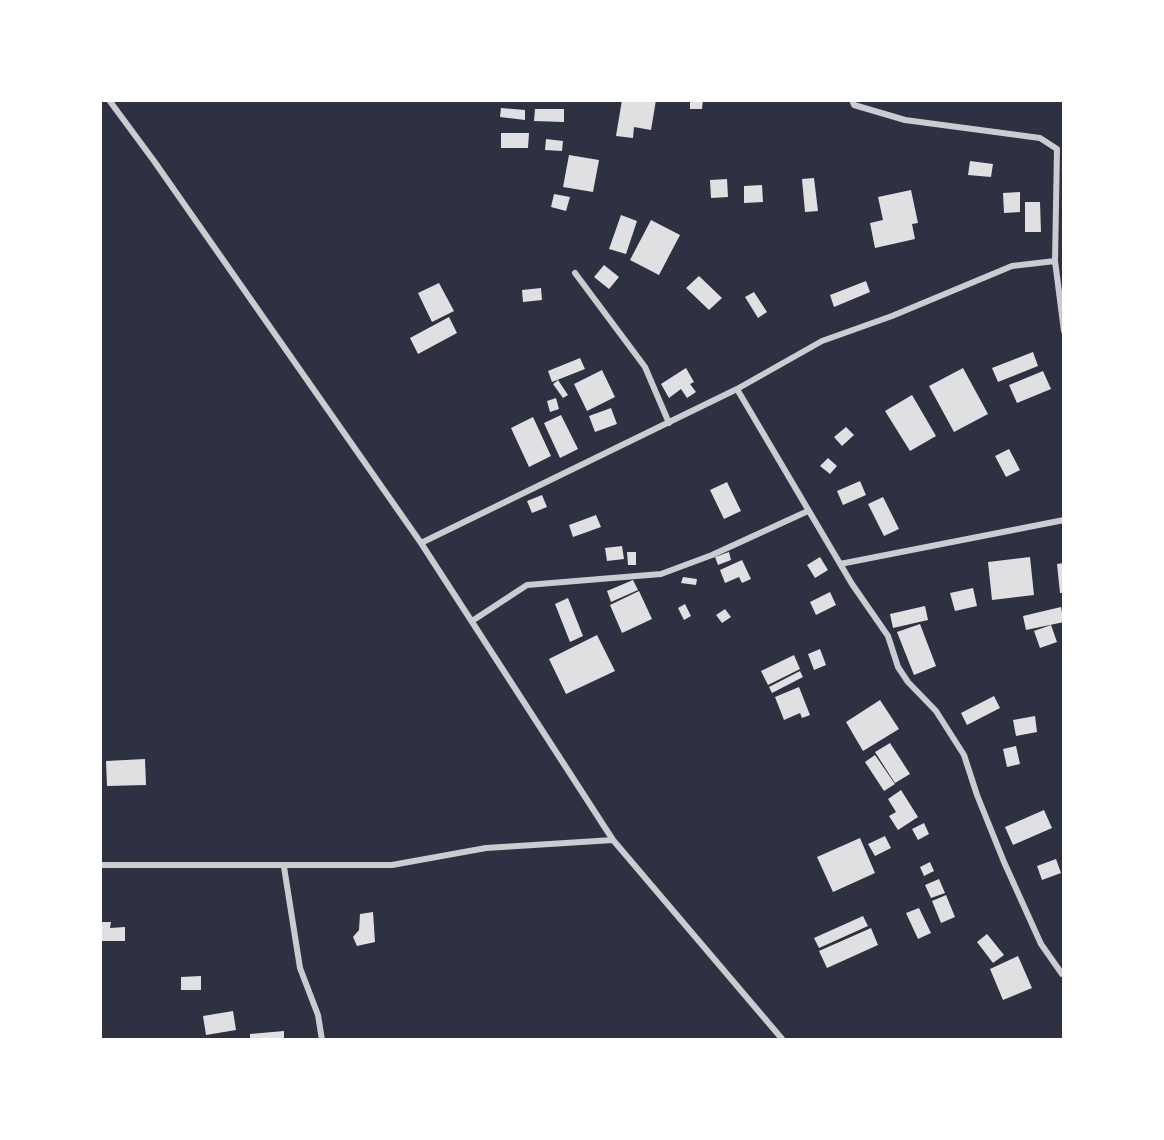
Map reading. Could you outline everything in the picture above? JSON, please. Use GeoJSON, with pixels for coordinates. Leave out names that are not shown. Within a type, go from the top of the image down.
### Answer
{"type":"FeatureCollection","features":[{"type":"Feature","properties":{"kind":"street"},"geometry":{"type":"LineString","coordinates":[[109,100],[421,543],[613,840],[783,1040]]}},
{"type":"Feature","properties":{"kind":"street"},"geometry":{"type":"LineString","coordinates":[[852,100],[854,105],[905,120],[1040,138],[1057,149],[1055,261],[1064,331]]}},
{"type":"Feature","properties":{"kind":"street"},"geometry":{"type":"LineString","coordinates":[[421,543],[738,389],[822,341],[892,316],[1012,266],[1055,261]]}},
{"type":"Feature","properties":{"kind":"street"},"geometry":{"type":"LineString","coordinates":[[575,273],[645,367],[669,423]]}},
{"type":"Feature","properties":{"kind":"street"},"geometry":{"type":"LineString","coordinates":[[738,389],[840,564],[888,636],[898,667],[908,682],[936,711],[964,755],[1000,853],[1041,944],[1062,974]]}},
{"type":"Feature","properties":{"kind":"street"},"geometry":{"type":"LineString","coordinates":[[472,621],[527,585],[661,574],[712,555],[808,511]]}},
{"type":"Feature","properties":{"kind":"street"},"geometry":{"type":"LineString","coordinates":[[840,564],[1064,520]]}},
{"type":"Feature","properties":{"kind":"street"},"geometry":{"type":"LineString","coordinates":[[100,865],[284,867],[392,865],[486,848],[613,840]]}},
{"type":"Feature","properties":{"kind":"street"},"geometry":{"type":"LineString","coordinates":[[284,867],[300,968],[318,1016],[322,1040]]}},
{"type":"Feature","properties":{"kind":"building"},"geometry":{"type":"Polygon","coordinates":[[[622,100],[656,100],[651,130],[634,127],[633,138],[616,136],[622,100]]]}},
{"type":"Feature","properties":{"kind":"building"},"geometry":{"type":"Polygon","coordinates":[[[690,100],[703,100],[702,109],[690,109],[690,100]]]}},
{"type":"Feature","properties":{"kind":"building"},"geometry":{"type":"Polygon","coordinates":[[[501,108],[525,110],[525,120],[500,117],[501,108]]]}},
{"type":"Feature","properties":{"kind":"building"},"geometry":{"type":"Polygon","coordinates":[[[535,109],[564,109],[564,122],[534,121],[535,109]]]}},
{"type":"Feature","properties":{"kind":"building"},"geometry":{"type":"Polygon","coordinates":[[[501,133],[529,133],[528,148],[501,148],[501,133]]]}},
{"type":"Feature","properties":{"kind":"building"},"geometry":{"type":"Polygon","coordinates":[[[546,139],[563,141],[562,151],[545,150],[546,139]]]}},
{"type":"Feature","properties":{"kind":"building"},"geometry":{"type":"Polygon","coordinates":[[[569,155],[599,160],[593,192],[563,187],[569,155]]]}},
{"type":"Feature","properties":{"kind":"building"},"geometry":{"type":"Polygon","coordinates":[[[970,161],[993,164],[991,177],[968,175],[970,161]]]}},
{"type":"Feature","properties":{"kind":"building"},"geometry":{"type":"Polygon","coordinates":[[[814,178],[818,211],[805,212],[802,179],[814,178]]]}},
{"type":"Feature","properties":{"kind":"building"},"geometry":{"type":"Polygon","coordinates":[[[727,179],[728,197],[711,198],[710,180],[727,179]]]}},
{"type":"Feature","properties":{"kind":"building"},"geometry":{"type":"Polygon","coordinates":[[[762,185],[763,202],[744,203],[744,186],[762,185]]]}},
{"type":"Feature","properties":{"kind":"building"},"geometry":{"type":"Polygon","coordinates":[[[911,190],[918,223],[912,224],[915,239],[875,248],[870,223],[883,220],[878,197],[911,190]]]}},
{"type":"Feature","properties":{"kind":"building"},"geometry":{"type":"Polygon","coordinates":[[[1020,192],[1020,212],[1004,213],[1003,193],[1020,192]]]}},
{"type":"Feature","properties":{"kind":"building"},"geometry":{"type":"Polygon","coordinates":[[[554,194],[570,197],[566,211],[551,207],[554,194]]]}},
{"type":"Feature","properties":{"kind":"building"},"geometry":{"type":"Polygon","coordinates":[[[1025,202],[1040,202],[1041,232],[1025,232],[1025,202]]]}},
{"type":"Feature","properties":{"kind":"building"},"geometry":{"type":"Polygon","coordinates":[[[621,215],[637,221],[626,254],[609,249],[621,215]]]}},
{"type":"Feature","properties":{"kind":"building"},"geometry":{"type":"Polygon","coordinates":[[[651,220],[680,235],[659,275],[630,260],[651,220]]]}},
{"type":"Feature","properties":{"kind":"building"},"geometry":{"type":"Polygon","coordinates":[[[604,265],[619,277],[609,289],[594,277],[604,265]]]}},
{"type":"Feature","properties":{"kind":"building"},"geometry":{"type":"Polygon","coordinates":[[[699,276],[722,298],[709,310],[686,288],[699,276]]]}},
{"type":"Feature","properties":{"kind":"building"},"geometry":{"type":"Polygon","coordinates":[[[866,281],[870,292],[834,307],[830,295],[866,281]]]}},
{"type":"Feature","properties":{"kind":"building"},"geometry":{"type":"Polygon","coordinates":[[[439,283],[454,311],[432,322],[418,293],[439,283]]]}},
{"type":"Feature","properties":{"kind":"building"},"geometry":{"type":"Polygon","coordinates":[[[541,288],[542,300],[523,302],[522,290],[541,288]]]}},
{"type":"Feature","properties":{"kind":"building"},"geometry":{"type":"Polygon","coordinates":[[[754,292],[767,312],[758,318],[745,297],[754,292]]]}},
{"type":"Feature","properties":{"kind":"building"},"geometry":{"type":"Polygon","coordinates":[[[449,317],[457,333],[418,354],[410,338],[449,317]]]}},
{"type":"Feature","properties":{"kind":"building"},"geometry":{"type":"Polygon","coordinates":[[[1033,352],[1038,366],[998,382],[992,368],[1033,352]]]}},
{"type":"Feature","properties":{"kind":"building"},"geometry":{"type":"Polygon","coordinates":[[[580,358],[585,369],[552,382],[548,371],[580,358]]]}},
{"type":"Feature","properties":{"kind":"building"},"geometry":{"type":"Polygon","coordinates":[[[686,368],[694,382],[690,384],[696,392],[687,398],[681,389],[669,398],[661,384],[686,368]]]}},
{"type":"Feature","properties":{"kind":"building"},"geometry":{"type":"Polygon","coordinates":[[[963,368],[988,414],[954,432],[929,386],[963,368]]]}},
{"type":"Feature","properties":{"kind":"building"},"geometry":{"type":"Polygon","coordinates":[[[602,370],[615,397],[587,411],[574,384],[602,370]]]}},
{"type":"Feature","properties":{"kind":"building"},"geometry":{"type":"Polygon","coordinates":[[[1043,371],[1051,389],[1017,403],[1009,385],[1043,371]]]}},
{"type":"Feature","properties":{"kind":"building"},"geometry":{"type":"Polygon","coordinates":[[[558,380],[568,395],[563,398],[553,384],[558,380]]]}},
{"type":"Feature","properties":{"kind":"building"},"geometry":{"type":"Polygon","coordinates":[[[912,395],[936,436],[910,451],[885,411],[912,395]]]}},
{"type":"Feature","properties":{"kind":"building"},"geometry":{"type":"Polygon","coordinates":[[[556,398],[559,409],[550,412],[547,401],[556,398]]]}},
{"type":"Feature","properties":{"kind":"building"},"geometry":{"type":"Polygon","coordinates":[[[611,408],[617,424],[595,432],[589,416],[611,408]]]}},
{"type":"Feature","properties":{"kind":"building"},"geometry":{"type":"Polygon","coordinates":[[[561,415],[578,449],[560,458],[544,423],[561,415]]]}},
{"type":"Feature","properties":{"kind":"building"},"geometry":{"type":"Polygon","coordinates":[[[533,417],[551,456],[529,467],[511,428],[533,417]]]}},
{"type":"Feature","properties":{"kind":"building"},"geometry":{"type":"Polygon","coordinates":[[[846,427],[854,435],[842,446],[834,437],[846,427]]]}},
{"type":"Feature","properties":{"kind":"building"},"geometry":{"type":"Polygon","coordinates":[[[1009,449],[1020,470],[1006,477],[995,456],[1009,449]]]}},
{"type":"Feature","properties":{"kind":"building"},"geometry":{"type":"Polygon","coordinates":[[[828,458],[837,466],[830,474],[820,466],[828,458]]]}},
{"type":"Feature","properties":{"kind":"building"},"geometry":{"type":"Polygon","coordinates":[[[860,481],[866,495],[843,505],[837,491],[860,481]]]}},
{"type":"Feature","properties":{"kind":"building"},"geometry":{"type":"Polygon","coordinates":[[[727,482],[741,511],[724,519],[710,490],[727,482]]]}},
{"type":"Feature","properties":{"kind":"building"},"geometry":{"type":"Polygon","coordinates":[[[542,495],[547,507],[532,513],[527,501],[542,495]]]}},
{"type":"Feature","properties":{"kind":"building"},"geometry":{"type":"Polygon","coordinates":[[[883,497],[899,529],[884,536],[868,504],[883,497]]]}},
{"type":"Feature","properties":{"kind":"building"},"geometry":{"type":"Polygon","coordinates":[[[596,515],[601,527],[573,537],[569,525],[596,515]]]}},
{"type":"Feature","properties":{"kind":"building"},"geometry":{"type":"Polygon","coordinates":[[[622,546],[624,559],[607,561],[605,548],[622,546]]]}},
{"type":"Feature","properties":{"kind":"building"},"geometry":{"type":"Polygon","coordinates":[[[627,552],[636,552],[636,565],[628,565],[627,552]]]}},
{"type":"Feature","properties":{"kind":"building"},"geometry":{"type":"Polygon","coordinates":[[[729,552],[731,560],[718,565],[715,557],[729,552]]]}},
{"type":"Feature","properties":{"kind":"building"},"geometry":{"type":"Polygon","coordinates":[[[820,557],[828,570],[815,578],[807,565],[820,557]]]}},
{"type":"Feature","properties":{"kind":"building"},"geometry":{"type":"Polygon","coordinates":[[[1030,557],[1034,595],[992,600],[988,562],[1030,557]]]}},
{"type":"Feature","properties":{"kind":"building"},"geometry":{"type":"Polygon","coordinates":[[[742,560],[751,579],[742,583],[739,577],[725,583],[720,570],[742,560]]]}},
{"type":"Feature","properties":{"kind":"building"},"geometry":{"type":"Polygon","coordinates":[[[1064,563],[1064,593],[1060,593],[1057,564],[1064,563]]]}},
{"type":"Feature","properties":{"kind":"building"},"geometry":{"type":"Polygon","coordinates":[[[683,577],[697,579],[696,585],[681,583],[683,577]]]}},
{"type":"Feature","properties":{"kind":"building"},"geometry":{"type":"Polygon","coordinates":[[[633,580],[638,590],[611,602],[607,591],[633,580]]]}},
{"type":"Feature","properties":{"kind":"building"},"geometry":{"type":"Polygon","coordinates":[[[973,588],[977,606],[955,611],[950,593],[973,588]]]}},
{"type":"Feature","properties":{"kind":"building"},"geometry":{"type":"Polygon","coordinates":[[[639,591],[652,619],[622,633],[610,605],[639,591]]]}},
{"type":"Feature","properties":{"kind":"building"},"geometry":{"type":"Polygon","coordinates":[[[830,592],[836,605],[816,615],[810,602],[830,592]]]}},
{"type":"Feature","properties":{"kind":"building"},"geometry":{"type":"Polygon","coordinates":[[[568,598],[583,636],[570,642],[555,604],[568,598]]]}},
{"type":"Feature","properties":{"kind":"building"},"geometry":{"type":"Polygon","coordinates":[[[685,604],[691,616],[684,620],[678,608],[685,604]]]}},
{"type":"Feature","properties":{"kind":"building"},"geometry":{"type":"Polygon","coordinates":[[[925,606],[928,620],[893,628],[890,614],[925,606]]]}},
{"type":"Feature","properties":{"kind":"building"},"geometry":{"type":"Polygon","coordinates":[[[1061,607],[1064,622],[1026,630],[1023,616],[1061,607]]]}},
{"type":"Feature","properties":{"kind":"building"},"geometry":{"type":"Polygon","coordinates":[[[725,609],[731,617],[722,623],[716,615],[725,609]]]}},
{"type":"Feature","properties":{"kind":"building"},"geometry":{"type":"Polygon","coordinates":[[[920,624],[936,666],[914,675],[897,632],[920,624]]]}},
{"type":"Feature","properties":{"kind":"building"},"geometry":{"type":"Polygon","coordinates":[[[1051,625],[1057,642],[1040,648],[1034,631],[1051,625]]]}},
{"type":"Feature","properties":{"kind":"building"},"geometry":{"type":"Polygon","coordinates":[[[597,635],[615,671],[566,694],[549,659],[597,635]]]}},
{"type":"Feature","properties":{"kind":"building"},"geometry":{"type":"Polygon","coordinates":[[[820,649],[826,665],[814,670],[808,654],[820,649]]]}},
{"type":"Feature","properties":{"kind":"building"},"geometry":{"type":"Polygon","coordinates":[[[794,655],[800,669],[768,685],[761,671],[794,655]]]}},
{"type":"Feature","properties":{"kind":"building"},"geometry":{"type":"Polygon","coordinates":[[[800,671],[803,677],[772,693],[769,687],[800,671]]]}},
{"type":"Feature","properties":{"kind":"building"},"geometry":{"type":"Polygon","coordinates":[[[799,687],[810,715],[802,718],[800,713],[784,720],[775,697],[799,687]]]}},
{"type":"Feature","properties":{"kind":"building"},"geometry":{"type":"Polygon","coordinates":[[[994,696],[1000,708],[967,725],[961,713],[994,696]]]}},
{"type":"Feature","properties":{"kind":"building"},"geometry":{"type":"Polygon","coordinates":[[[880,700],[899,729],[863,751],[846,722],[880,700]]]}},
{"type":"Feature","properties":{"kind":"building"},"geometry":{"type":"Polygon","coordinates":[[[1035,716],[1037,732],[1016,736],[1013,720],[1035,716]]]}},
{"type":"Feature","properties":{"kind":"building"},"geometry":{"type":"Polygon","coordinates":[[[890,743],[910,774],[895,783],[875,752],[890,743]]]}},
{"type":"Feature","properties":{"kind":"building"},"geometry":{"type":"Polygon","coordinates":[[[1016,746],[1020,764],[1007,767],[1003,749],[1016,746]]]}},
{"type":"Feature","properties":{"kind":"building"},"geometry":{"type":"Polygon","coordinates":[[[875,755],[895,784],[884,791],[865,762],[875,755]]]}},
{"type":"Feature","properties":{"kind":"building"},"geometry":{"type":"Polygon","coordinates":[[[145,759],[146,785],[107,786],[106,761],[145,759]]]}},
{"type":"Feature","properties":{"kind":"building"},"geometry":{"type":"Polygon","coordinates":[[[901,790],[918,817],[898,830],[889,816],[896,812],[888,799],[901,790]]]}},
{"type":"Feature","properties":{"kind":"building"},"geometry":{"type":"Polygon","coordinates":[[[1044,810],[1052,828],[1013,845],[1005,827],[1044,810]]]}},
{"type":"Feature","properties":{"kind":"building"},"geometry":{"type":"Polygon","coordinates":[[[924,823],[929,834],[918,840],[912,829],[924,823]]]}},
{"type":"Feature","properties":{"kind":"building"},"geometry":{"type":"Polygon","coordinates":[[[885,836],[891,848],[875,856],[868,844],[885,836]]]}},
{"type":"Feature","properties":{"kind":"building"},"geometry":{"type":"Polygon","coordinates":[[[860,838],[875,873],[833,892],[817,857],[860,838]]]}},
{"type":"Feature","properties":{"kind":"building"},"geometry":{"type":"Polygon","coordinates":[[[1056,859],[1061,873],[1042,880],[1037,866],[1056,859]]]}},
{"type":"Feature","properties":{"kind":"building"},"geometry":{"type":"Polygon","coordinates":[[[930,862],[934,871],[924,876],[920,867],[930,862]]]}},
{"type":"Feature","properties":{"kind":"building"},"geometry":{"type":"Polygon","coordinates":[[[939,879],[945,893],[931,898],[925,885],[939,879]]]}},
{"type":"Feature","properties":{"kind":"building"},"geometry":{"type":"Polygon","coordinates":[[[946,895],[955,917],[941,923],[932,901],[946,895]]]}},
{"type":"Feature","properties":{"kind":"building"},"geometry":{"type":"Polygon","coordinates":[[[919,908],[931,933],[918,939],[906,913],[919,908]]]}},
{"type":"Feature","properties":{"kind":"building"},"geometry":{"type":"Polygon","coordinates":[[[373,912],[375,942],[357,946],[353,937],[359,930],[360,914],[373,912]]]}},
{"type":"Feature","properties":{"kind":"building"},"geometry":{"type":"Polygon","coordinates":[[[863,916],[868,926],[819,948],[814,938],[863,916]]]}},
{"type":"Feature","properties":{"kind":"building"},"geometry":{"type":"Polygon","coordinates":[[[100,922],[111,922],[110,928],[125,927],[125,941],[100,941],[100,922]]]}},
{"type":"Feature","properties":{"kind":"building"},"geometry":{"type":"Polygon","coordinates":[[[871,928],[878,945],[827,968],[819,951],[871,928]]]}},
{"type":"Feature","properties":{"kind":"building"},"geometry":{"type":"Polygon","coordinates":[[[987,934],[1004,955],[993,963],[977,942],[987,934]]]}},
{"type":"Feature","properties":{"kind":"building"},"geometry":{"type":"Polygon","coordinates":[[[1018,956],[1032,988],[1003,1000],[990,969],[1018,956]]]}},
{"type":"Feature","properties":{"kind":"building"},"geometry":{"type":"Polygon","coordinates":[[[201,976],[201,990],[181,990],[181,977],[201,976]]]}},
{"type":"Feature","properties":{"kind":"building"},"geometry":{"type":"Polygon","coordinates":[[[233,1011],[236,1030],[206,1035],[203,1016],[233,1011]]]}},
{"type":"Feature","properties":{"kind":"building"},"geometry":{"type":"Polygon","coordinates":[[[284,1031],[284,1040],[250,1040],[250,1034],[284,1031]]]}}]}
